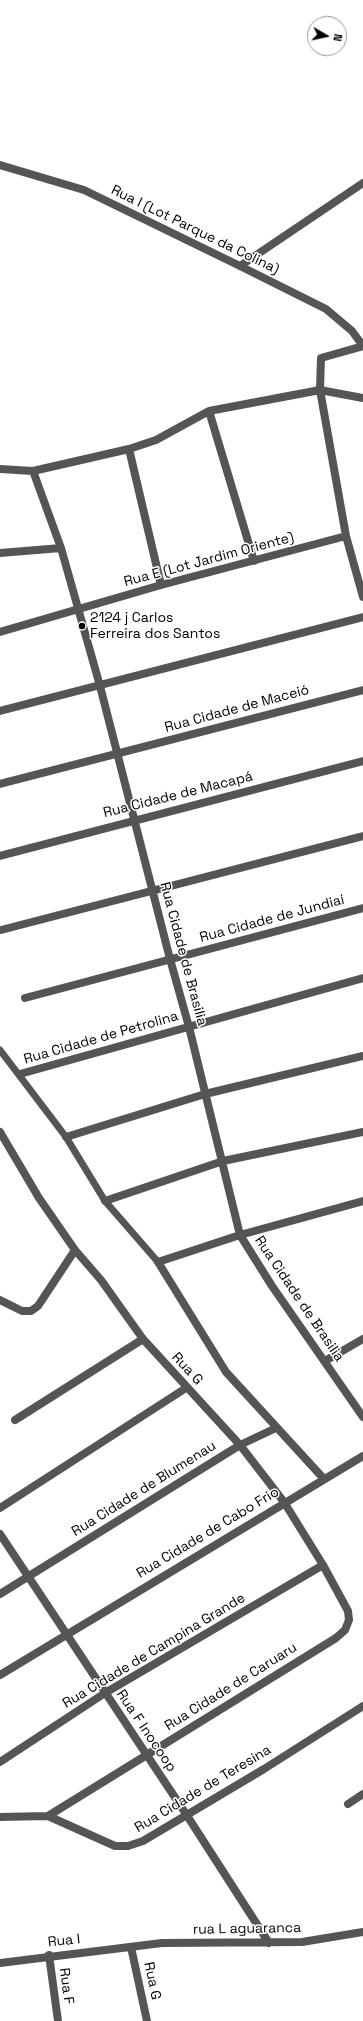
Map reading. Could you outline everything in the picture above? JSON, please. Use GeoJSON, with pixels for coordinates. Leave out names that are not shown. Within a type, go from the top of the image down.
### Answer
{"type":"FeatureCollection","features":[{"type":"Feature","properties":{"kind":"street","name":"Rua I (Lot Parque da Colina)"},"geometry":{"type":"LineString","coordinates":[[0,165],[84,190],[240,266],[326,309],[352,332],[363,346]]}},
{"type":"Feature","properties":{"kind":"street"},"geometry":{"type":"LineString","coordinates":[[240,266],[363,183]]}},
{"type":"Feature","properties":{"kind":"street"},"geometry":{"type":"LineString","coordinates":[[363,346],[321,358],[320,390],[346,536],[363,597]]}},
{"type":"Feature","properties":{"kind":"street"},"geometry":{"type":"LineString","coordinates":[[0,469],[33,471],[128,450],[156,440],[209,411],[320,390],[363,398]]}},
{"type":"Feature","properties":{"kind":"street"},"geometry":{"type":"LineString","coordinates":[[209,411],[254,561]]}},
{"type":"Feature","properties":{"kind":"street"},"geometry":{"type":"LineString","coordinates":[[128,450],[161,585]]}},
{"type":"Feature","properties":{"kind":"street","name":"Rua Cidade de Brasilia"},"geometry":{"type":"LineString","coordinates":[[33,471],[61,548],[80,610],[134,820],[154,891],[170,960],[189,1027],[240,1235],[272,1286],[363,1417]]}},
{"type":"Feature","properties":{"kind":"street","name":"Rua E (Lot Jardim Oriente)"},"geometry":{"type":"LineString","coordinates":[[0,632],[80,610],[161,585],[346,536]]}},
{"type":"Feature","properties":{"kind":"street"},"geometry":{"type":"LineString","coordinates":[[0,553],[61,548]]}},
{"type":"Feature","properties":{"kind":"street"},"geometry":{"type":"LineString","coordinates":[[0,711],[363,617]]}},
{"type":"Feature","properties":{"kind":"street","name":"Rua Cidade de Maceió"},"geometry":{"type":"LineString","coordinates":[[0,784],[363,690]]}},
{"type":"Feature","properties":{"kind":"street","name":"Rua Cidade de Macapá"},"geometry":{"type":"LineString","coordinates":[[0,856],[363,761]]}},
{"type":"Feature","properties":{"kind":"street"},"geometry":{"type":"LineString","coordinates":[[0,930],[363,836]]}},
{"type":"Feature","properties":{"kind":"street","name":"Rua Cidade de Jundiaí"},"geometry":{"type":"LineString","coordinates":[[25,998],[363,908]]}},
{"type":"Feature","properties":{"kind":"street","name":"Rua Cidade de Petrolina"},"geometry":{"type":"LineString","coordinates":[[20,1074],[363,978]]}},
{"type":"Feature","properties":{"kind":"street"},"geometry":{"type":"LineString","coordinates":[[66,1137],[205,1094],[363,1056]]}},
{"type":"Feature","properties":{"kind":"street","name":"Rua G"},"geometry":{"type":"LineString","coordinates":[[0,1132],[39,1198],[75,1250],[101,1280],[143,1339],[240,1446],[284,1502],[323,1565],[348,1611],[349,1620],[345,1630]]}},
{"type":"Feature","properties":{"kind":"street"},"geometry":{"type":"LineString","coordinates":[[105,1201],[223,1161],[363,1132]]}},
{"type":"Feature","properties":{"kind":"street"},"geometry":{"type":"LineString","coordinates":[[158,1262],[240,1235],[363,1201]]}},
{"type":"Feature","properties":{"kind":"street"},"geometry":{"type":"LineString","coordinates":[[0,1300],[22,1311],[31,1311],[38,1306],[75,1250]]}},
{"type":"Feature","properties":{"kind":"street","name":"Rua G"},"geometry":{"type":"LineString","coordinates":[[158,1262],[226,1372],[324,1479]]}},
{"type":"Feature","properties":{"kind":"street"},"geometry":{"type":"LineString","coordinates":[[15,1420],[143,1339]]}},
{"type":"Feature","properties":{"kind":"street"},"geometry":{"type":"LineString","coordinates":[[325,1361],[363,1339]]}},
{"type":"Feature","properties":{"kind":"street"},"geometry":{"type":"LineString","coordinates":[[0,1508],[186,1388]]}},
{"type":"Feature","properties":{"kind":"street","name":"Rua Cidade de Blumenau"},"geometry":{"type":"LineString","coordinates":[[0,1594],[240,1446],[276,1428]]}},
{"type":"Feature","properties":{"kind":"street","name":"Rua Cidade de Cabo Frio"},"geometry":{"type":"LineString","coordinates":[[0,1675],[284,1502],[363,1456]]}},
{"type":"Feature","properties":{"kind":"street","name":"Rua F Inocoop"},"geometry":{"type":"LineString","coordinates":[[0,1534],[67,1633],[145,1755],[186,1814],[269,1943]]}},
{"type":"Feature","properties":{"kind":"street","name":"Rua Cidade de Campina Grande"},"geometry":{"type":"LineString","coordinates":[[0,1762],[105,1693],[323,1565]]}},
{"type":"Feature","properties":{"kind":"street","name":"Rua Cidade de Caruaru"},"geometry":{"type":"LineString","coordinates":[[48,1816],[345,1630]]}},
{"type":"Feature","properties":{"kind":"street","name":"Rua Cidade de Teresina"},"geometry":{"type":"LineString","coordinates":[[48,1816],[115,1846],[128,1846],[144,1841],[186,1814],[264,1769],[363,1706]]}},
{"type":"Feature","properties":{"kind":"street"},"geometry":{"type":"LineString","coordinates":[[348,1804],[363,1794]]}},
{"type":"Feature","properties":{"kind":"street"},"geometry":{"type":"LineString","coordinates":[[0,1817],[48,1816]]}},
{"type":"Feature","properties":{"kind":"street","name":"rua L aguaranca"},"geometry":{"type":"LineString","coordinates":[[131,1947],[162,1943],[302,1942],[363,1932]]}},
{"type":"Feature","properties":{"kind":"street","name":"Rua G"},"geometry":{"type":"LineString","coordinates":[[131,1947],[147,2021]]}},
{"type":"Feature","properties":{"kind":"street","name":"Rua I"},"geometry":{"type":"LineString","coordinates":[[0,1962],[49,1955],[131,1947]]}},
{"type":"Feature","properties":{"kind":"street","name":"Rua F"},"geometry":{"type":"LineString","coordinates":[[49,1955],[58,2021]]}},
{"type":"Feature","properties":{"kind":"lane"},"geometry":{"type":"LineString","coordinates":[[0,1050],[20,1074],[66,1137],[105,1201],[158,1262]]}},
{"type":"Feature","properties":{"kind":"place","name":"2124 j Carlos Ferreira dos Santos"},"geometry":{"type":"Point","coordinates":[82,626]}}]}
